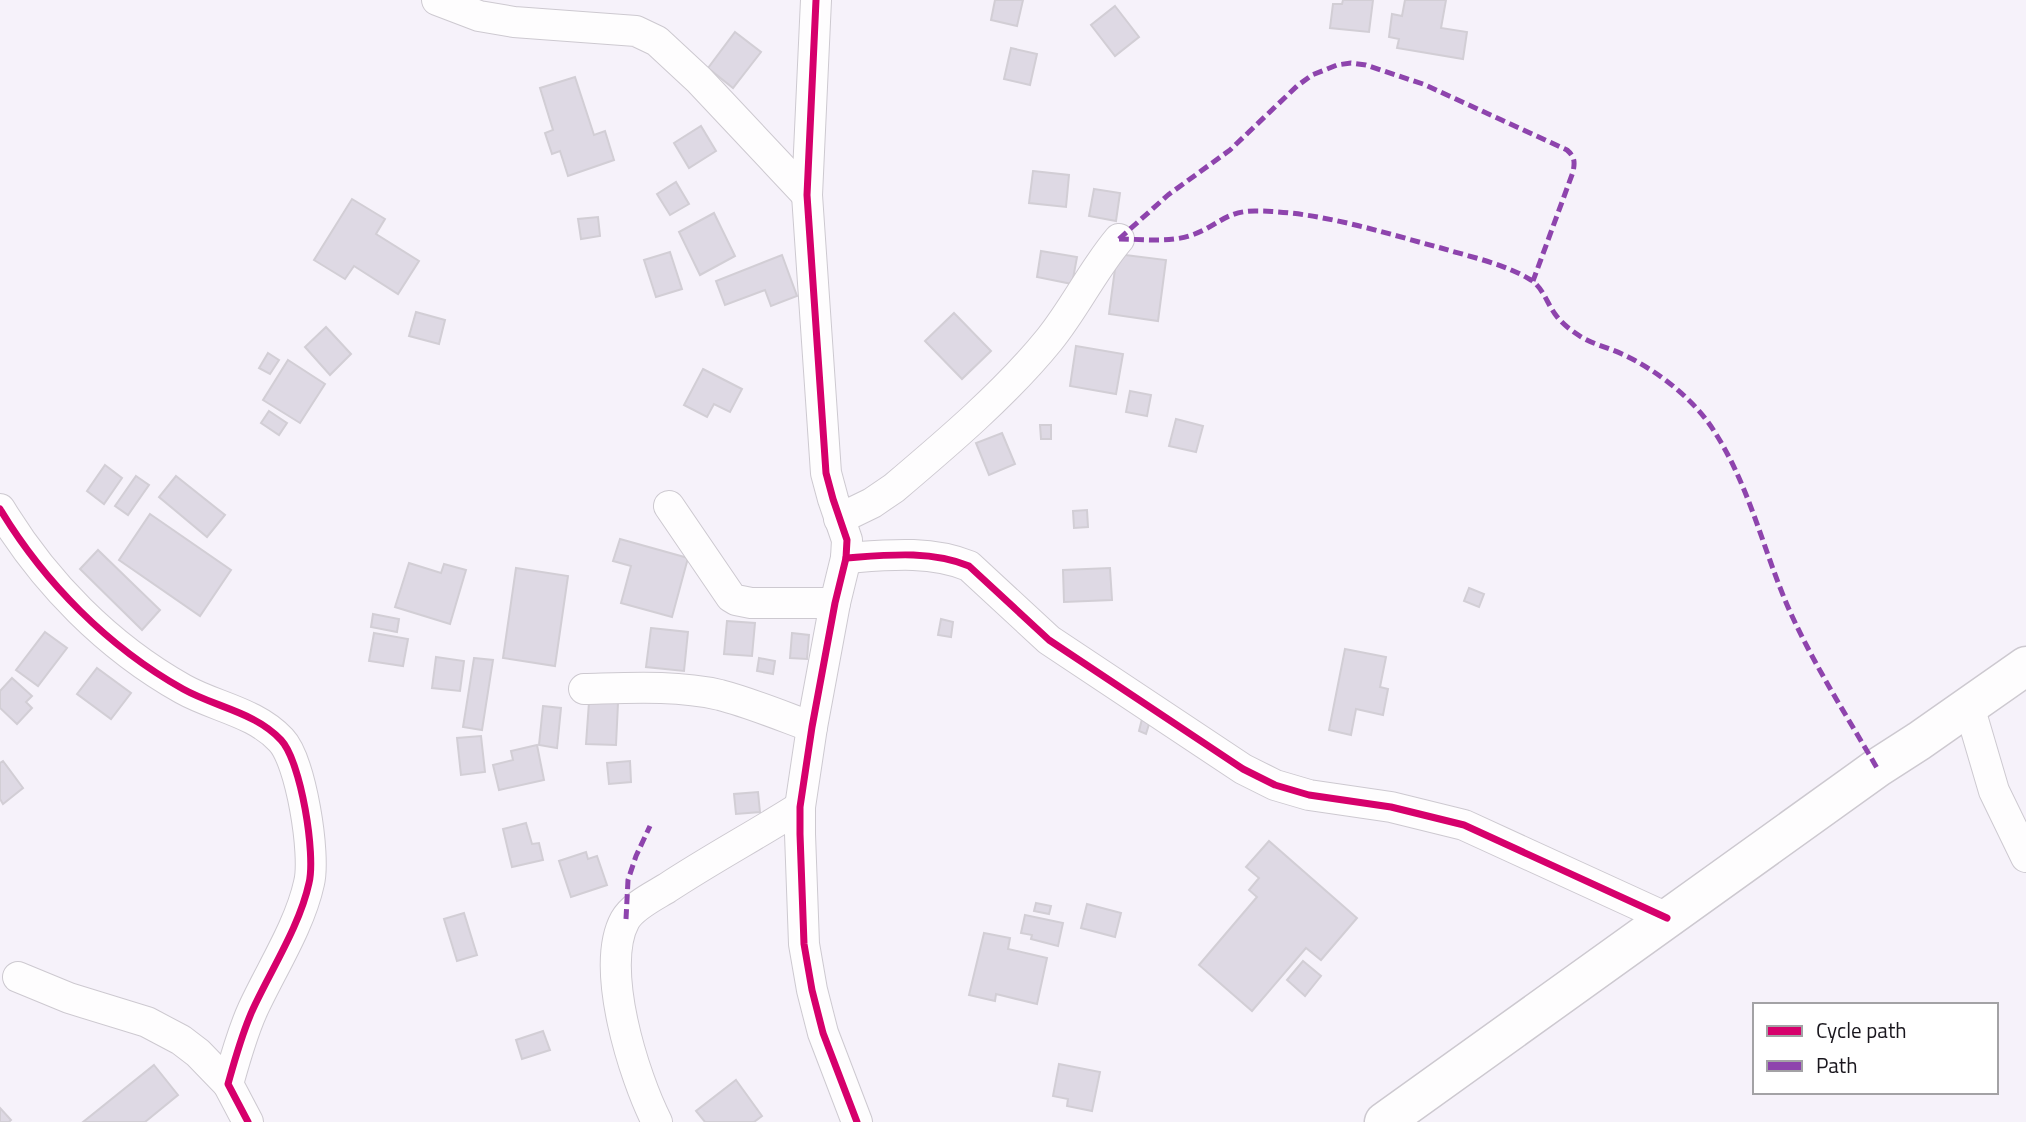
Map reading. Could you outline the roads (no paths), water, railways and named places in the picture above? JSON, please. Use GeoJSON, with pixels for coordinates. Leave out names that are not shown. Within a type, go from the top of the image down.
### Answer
{"type":"FeatureCollection","features":[{"type":"Feature","properties":{"kind":"main road"},"geometry":{"type":"LineString","coordinates":[[1384,1122],[1877,768],[2026,666]]}},
{"type":"Feature","properties":{"kind":"street"},"geometry":{"type":"LineString","coordinates":[[437,0],[479,16],[514,22],[636,31],[657,41],[699,80],[807,195]]}},
{"type":"Feature","properties":{"kind":"street"},"geometry":{"type":"LineString","coordinates":[[816,0],[807,195],[826,473],[847,540],[846,558],[812,727],[800,807],[804,944],[823,1033],[857,1122]]}},
{"type":"Feature","properties":{"kind":"street"},"geometry":{"type":"LineString","coordinates":[[839,519],[872,503],[894,488],[1024,369],[1051,337],[1100,262],[1119,239]]}},
{"type":"Feature","properties":{"kind":"street"},"geometry":{"type":"LineString","coordinates":[[669,506],[730,597],[744,602],[835,603]]}},
{"type":"Feature","properties":{"kind":"street"},"geometry":{"type":"LineString","coordinates":[[0,509],[29,554],[56,586],[116,643],[185,690],[261,725],[282,741],[289,752],[304,807],[311,857],[309,884],[280,958],[253,1010],[228,1084]]}},
{"type":"Feature","properties":{"kind":"street"},"geometry":{"type":"LineString","coordinates":[[846,558],[901,554],[938,557],[969,566],[1049,640],[1243,769],[1275,785],[1309,795],[1391,807],[1464,825],[1667,918]]}},
{"type":"Feature","properties":{"kind":"street"},"geometry":{"type":"LineString","coordinates":[[584,689],[646,688],[700,692],[751,705],[812,727]]}},
{"type":"Feature","properties":{"kind":"street"},"geometry":{"type":"LineString","coordinates":[[1969,706],[1994,790],[2026,857]]}},
{"type":"Feature","properties":{"kind":"street"},"geometry":{"type":"LineString","coordinates":[[657,1122],[640,1082],[624,1030],[615,959],[626,919],[642,904],[800,807]]}},
{"type":"Feature","properties":{"kind":"street"},"geometry":{"type":"LineString","coordinates":[[18,977],[69,998],[147,1022],[181,1040],[198,1053],[228,1084],[248,1122]]}}]}
